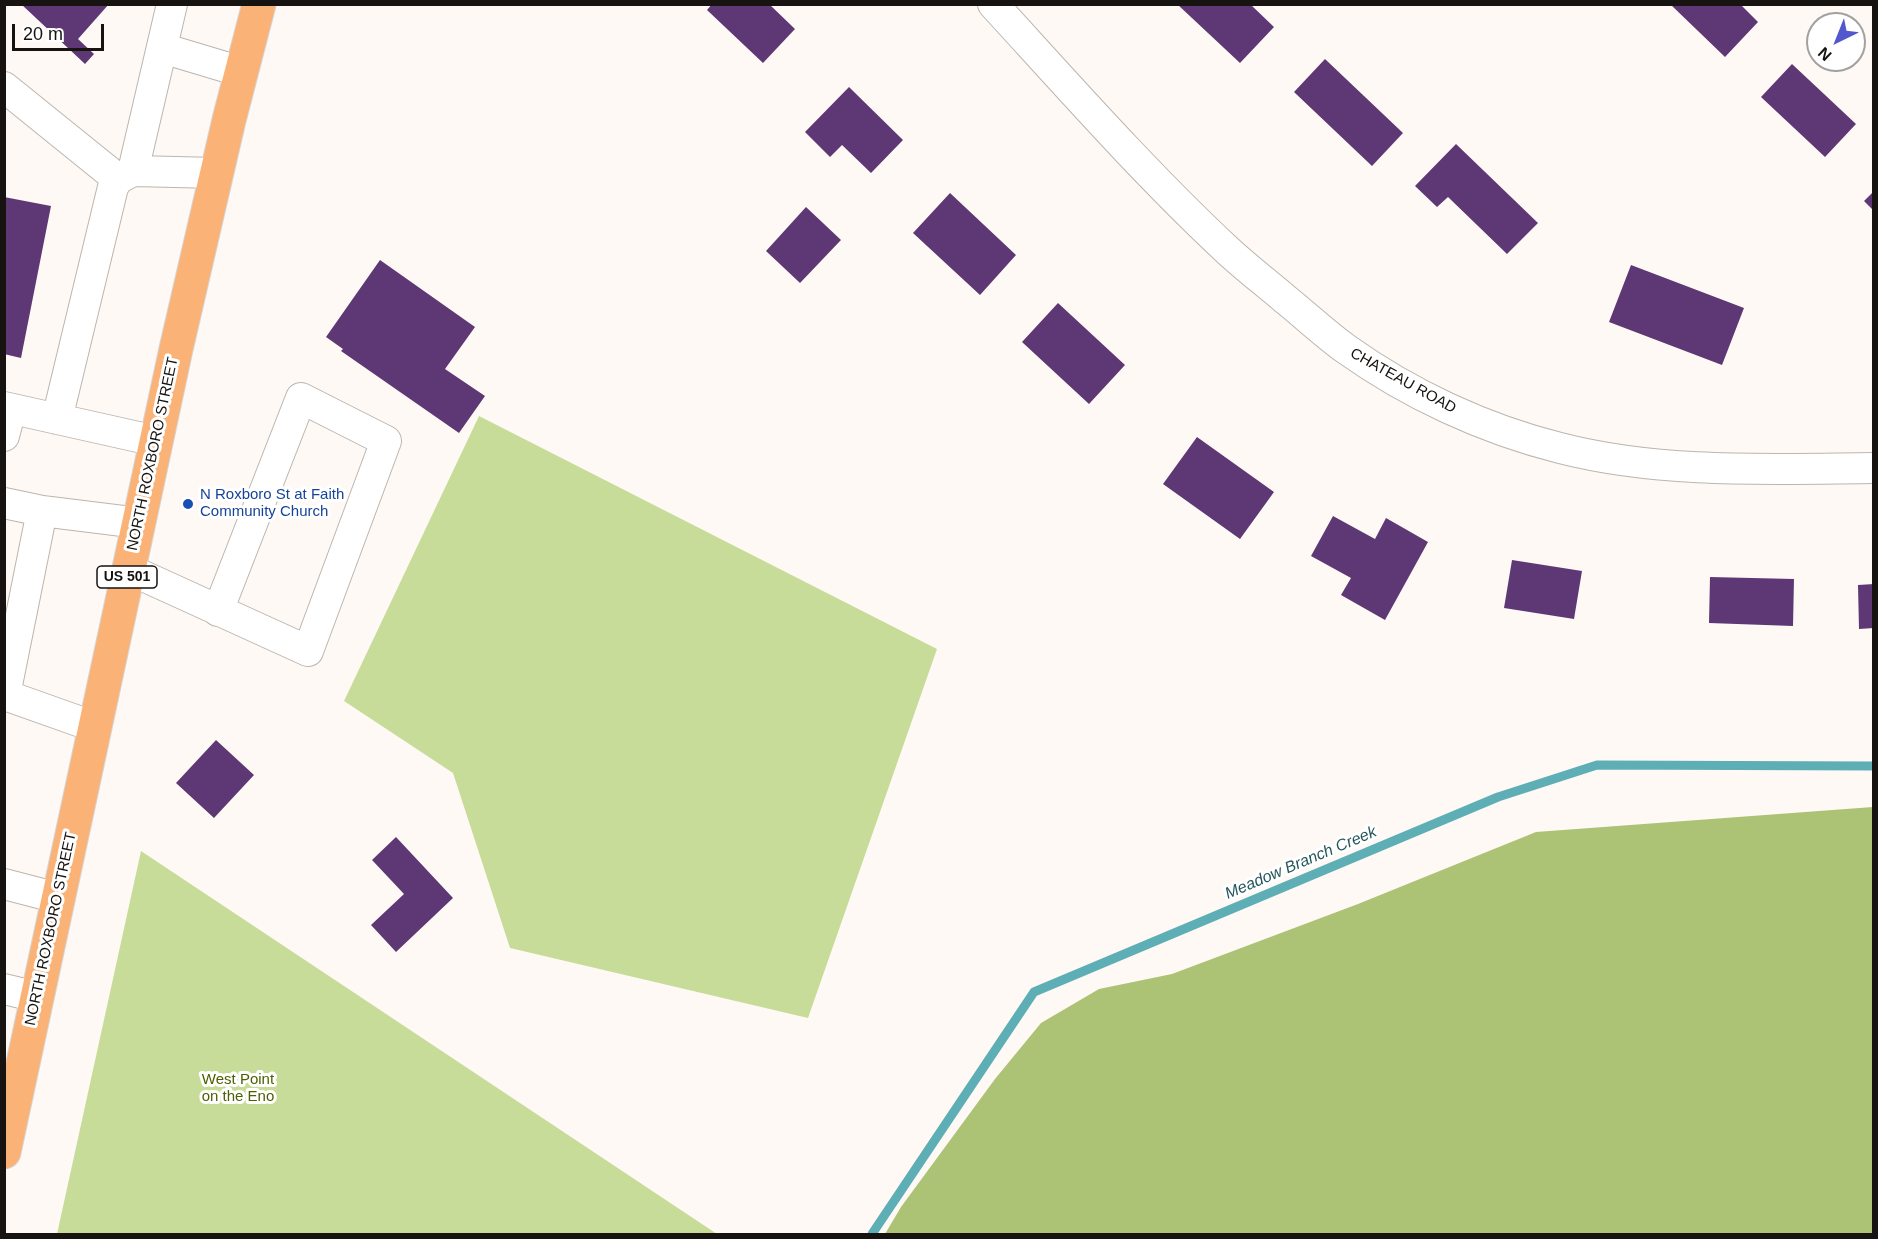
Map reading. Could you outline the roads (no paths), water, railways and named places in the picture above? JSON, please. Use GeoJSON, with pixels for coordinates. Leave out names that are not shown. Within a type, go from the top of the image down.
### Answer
{"type":"FeatureCollection","features":[{"type":"Feature","properties":{"kind":"highway","name":"NORTH ROXBORO STREET"},"geometry":{"type":"LineString","coordinates":[[4,1152],[156,441],[217,173],[259,4]]}},
{"type":"Feature","properties":{"kind":"street","name":"CHATEAU ROAD"},"geometry":{"type":"LineString","coordinates":[[993,4],[1106,128],[1226,249],[1345,348],[1424,395],[1466,416],[1511,434],[1609,459],[1660,465],[1761,469],[1874,468]]}},
{"type":"Feature","properties":{"kind":"street"},"geometry":{"type":"LineString","coordinates":[[57,419],[113,187],[126,175],[162,48],[167,7]]}},
{"type":"Feature","properties":{"kind":"street"},"geometry":{"type":"LineString","coordinates":[[162,48],[242,72]]}},
{"type":"Feature","properties":{"kind":"street"},"geometry":{"type":"LineString","coordinates":[[4,87],[126,175],[217,173]]}},
{"type":"Feature","properties":{"kind":"street"},"geometry":{"type":"LineString","coordinates":[[128,569],[218,611],[308,651],[386,441],[302,398],[218,611]]}},
{"type":"Feature","properties":{"kind":"street"},"geometry":{"type":"LineString","coordinates":[[7,417],[57,419],[156,441]]}},
{"type":"Feature","properties":{"kind":"street"},"geometry":{"type":"LineString","coordinates":[[4,503],[42,511],[139,522]]}},
{"type":"Feature","properties":{"kind":"street"},"geometry":{"type":"LineString","coordinates":[[42,511],[6,695],[95,727]]}},
{"type":"Feature","properties":{"kind":"street"},"geometry":{"type":"LineString","coordinates":[[4,884],[58,897]]}},
{"type":"Feature","properties":{"kind":"street"},"geometry":{"type":"LineString","coordinates":[[4,989],[37,997]]}},
{"type":"Feature","properties":{"kind":"waterway","name":"Meadow Branch Creek"},"geometry":{"type":"LineString","coordinates":[[872,1234],[1034,992],[1498,797],[1597,765],[1874,766]]}},
{"type":"Feature","properties":{"kind":"place","name":"N Roxboro St at Faith Community Church"},"geometry":{"type":"Point","coordinates":[188,504]}},
{"type":"Feature","properties":{"kind":"park label","name":"West Point on the Eno"},"geometry":{"type":"Point","coordinates":[238,1088]}}]}
